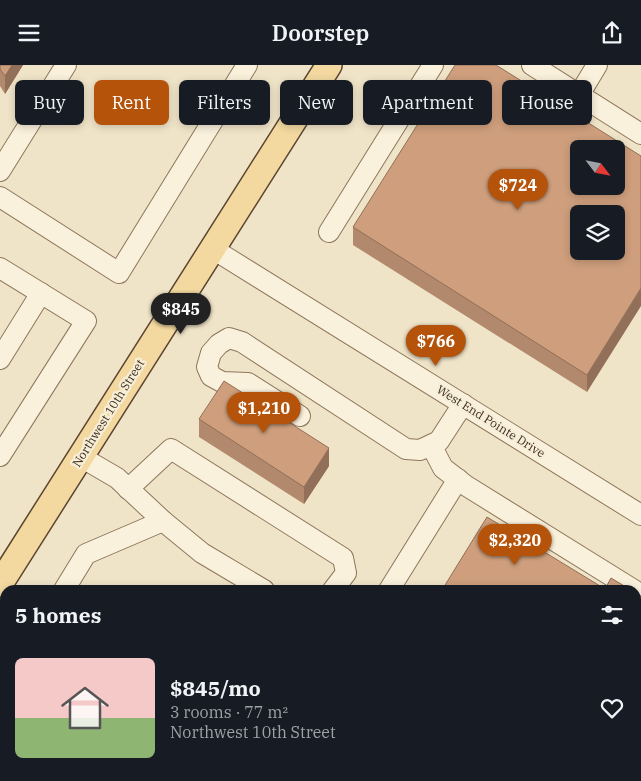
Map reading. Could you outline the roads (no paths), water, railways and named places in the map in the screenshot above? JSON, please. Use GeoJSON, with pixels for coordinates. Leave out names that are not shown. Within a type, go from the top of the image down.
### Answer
{"type":"FeatureCollection","features":[{"type":"Feature","properties":{"kind":"main road","name":"Northwest 10th Street"},"geometry":{"type":"LineString","coordinates":[[0,584],[329,65]]}},
{"type":"Feature","properties":{"kind":"street"},"geometry":{"type":"LineString","coordinates":[[0,171],[66,65]]}},
{"type":"Feature","properties":{"kind":"street"},"geometry":{"type":"LineString","coordinates":[[0,197],[119,273],[247,65]]}},
{"type":"Feature","properties":{"kind":"street"},"geometry":{"type":"LineString","coordinates":[[329,232],[433,65]]}},
{"type":"Feature","properties":{"kind":"street"},"geometry":{"type":"LineString","coordinates":[[532,65],[556,80]]}},
{"type":"Feature","properties":{"kind":"street"},"geometry":{"type":"LineString","coordinates":[[588,80],[597,65]]}},
{"type":"Feature","properties":{"kind":"street"},"geometry":{"type":"LineString","coordinates":[[592,103],[641,134]]}},
{"type":"Feature","properties":{"kind":"street","name":"West End Pointe Drive"},"geometry":{"type":"LineString","coordinates":[[212,249],[641,515]]}},
{"type":"Feature","properties":{"kind":"street"},"geometry":{"type":"LineString","coordinates":[[0,268],[86,321],[0,457]]}},
{"type":"Feature","properties":{"kind":"street"},"geometry":{"type":"LineString","coordinates":[[0,359],[41,293]]}},
{"type":"Feature","properties":{"kind":"street"},"geometry":{"type":"LineString","coordinates":[[300,416],[248,383],[222,382],[211,376],[207,367],[211,353],[219,344],[229,338],[242,343],[406,449],[420,450],[439,441],[463,404]]}},
{"type":"Feature","properties":{"kind":"street"},"geometry":{"type":"LineString","coordinates":[[430,445],[443,468],[458,479],[626,585]]}},
{"type":"Feature","properties":{"kind":"street"},"geometry":{"type":"LineString","coordinates":[[128,489],[171,449],[343,558],[346,573],[336,585]]}},
{"type":"Feature","properties":{"kind":"street"},"geometry":{"type":"LineString","coordinates":[[81,457],[117,478],[163,521],[202,553],[256,585]]}},
{"type":"Feature","properties":{"kind":"street"},"geometry":{"type":"LineString","coordinates":[[393,585],[458,479]]}},
{"type":"Feature","properties":{"kind":"street"},"geometry":{"type":"LineString","coordinates":[[67,585],[86,554],[163,521]]}}]}
